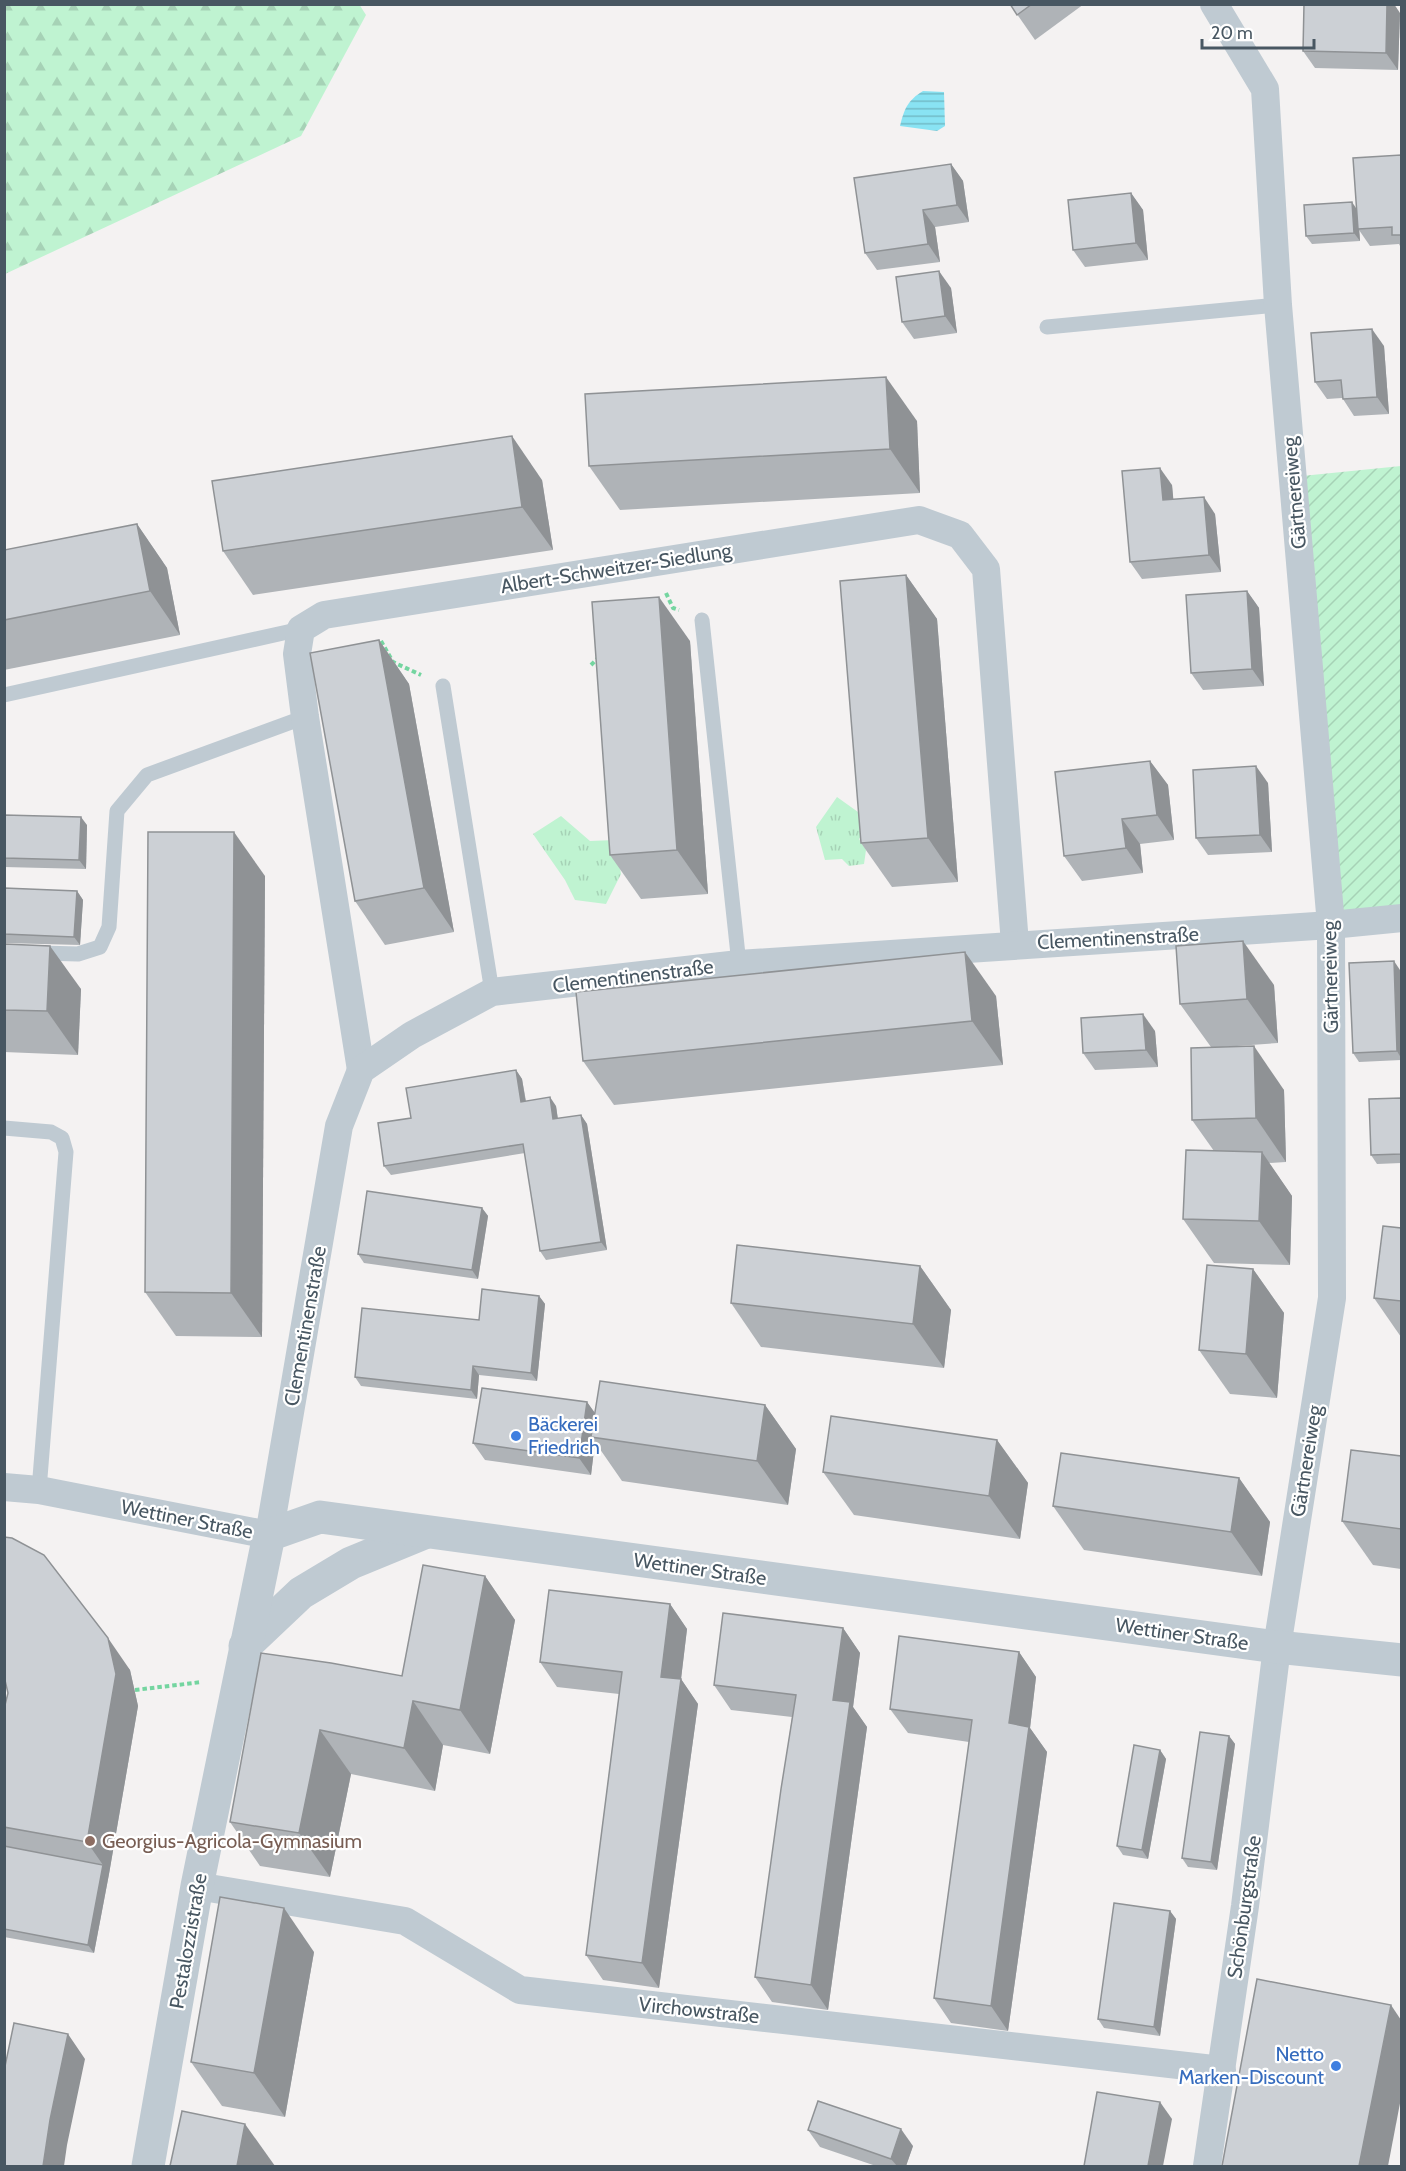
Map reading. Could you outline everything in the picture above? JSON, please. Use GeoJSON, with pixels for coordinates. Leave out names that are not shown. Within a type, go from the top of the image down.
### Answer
{"type":"FeatureCollection","features":[{"type":"Feature","properties":{"kind":"street","name":"Gärtnereiweg"},"geometry":{"type":"LineString","coordinates":[[1214,4],[1265,89],[1278,305],[1331,925],[1332,1298],[1277,1647]]}},
{"type":"Feature","properties":{"kind":"street","name":"Albert-Schweitzer-Siedlung"},"geometry":{"type":"LineString","coordinates":[[302,629],[324,615],[919,519],[960,535],[986,569],[1016,944]]}},
{"type":"Feature","properties":{"kind":"street"},"geometry":{"type":"LineString","coordinates":[[302,629],[297,654],[305,717],[361,1070]]}},
{"type":"Feature","properties":{"kind":"street","name":"Clementinenstraße"},"geometry":{"type":"LineString","coordinates":[[269,1535],[339,1126],[361,1070],[412,1035],[492,992],[739,964],[1331,925],[1401,918]]}},
{"type":"Feature","properties":{"kind":"street","name":"Wettiner Straße"},"geometry":{"type":"LineString","coordinates":[[4,1486],[39,1490],[269,1535],[320,1517],[1277,1647],[1401,1660]]}},
{"type":"Feature","properties":{"kind":"street"},"geometry":{"type":"LineString","coordinates":[[242,1661],[302,1593],[351,1563],[426,1532]]}},
{"type":"Feature","properties":{"kind":"street","name":"Pestalozzistraße"},"geometry":{"type":"LineString","coordinates":[[148,2166],[197,1886],[269,1535]]}},
{"type":"Feature","properties":{"kind":"street","name":"Schönburgstraße"},"geometry":{"type":"LineString","coordinates":[[1207,2166],[1245,1906],[1277,1647]]}},
{"type":"Feature","properties":{"kind":"street","name":"Virchowstraße"},"geometry":{"type":"LineString","coordinates":[[197,1886],[405,1921],[520,1990],[1222,2070]]}},
{"type":"Feature","properties":{"kind":"lane"},"geometry":{"type":"LineString","coordinates":[[1047,327],[1278,305]]}},
{"type":"Feature","properties":{"kind":"lane"},"geometry":{"type":"LineString","coordinates":[[702,620],[739,964]]}},
{"type":"Feature","properties":{"kind":"lane"},"geometry":{"type":"LineString","coordinates":[[4,695],[302,629]]}},
{"type":"Feature","properties":{"kind":"lane"},"geometry":{"type":"LineString","coordinates":[[444,686],[492,992]]}},
{"type":"Feature","properties":{"kind":"lane"},"geometry":{"type":"LineString","coordinates":[[4,952],[78,954],[100,947],[109,927],[117,811],[147,776],[305,717]]}},
{"type":"Feature","properties":{"kind":"lane"},"geometry":{"type":"LineString","coordinates":[[4,1128],[51,1132],[62,1138],[66,1152],[39,1490]]}},
{"type":"Feature","properties":{"kind":"path"},"geometry":{"type":"LineString","coordinates":[[663,613],[673,608]]}},
{"type":"Feature","properties":{"kind":"path"},"geometry":{"type":"LineString","coordinates":[[364,609],[393,662],[444,686]]}},
{"type":"Feature","properties":{"kind":"path"},"geometry":{"type":"LineString","coordinates":[[591,665],[599,657]]}},
{"type":"Feature","properties":{"kind":"path"},"geometry":{"type":"LineString","coordinates":[[135,1690],[242,1661]]}},
{"type":"Feature","properties":{"kind":"green space"},"geometry":{"type":"Polygon","coordinates":[[[359,4],[366,15],[301,136],[5,274],[5,5],[359,4]]]}},
{"type":"Feature","properties":{"kind":"green space"},"geometry":{"type":"Polygon","coordinates":[[[1401,466],[1401,918],[1331,925],[1292,477],[1401,466]]]}},
{"type":"Feature","properties":{"kind":"green space"},"geometry":{"type":"Polygon","coordinates":[[[837,797],[872,822],[859,839],[866,850],[864,864],[849,866],[842,859],[825,860],[816,827],[837,797]]]}},
{"type":"Feature","properties":{"kind":"green space"},"geometry":{"type":"Polygon","coordinates":[[[561,816],[590,841],[615,840],[621,874],[606,904],[575,900],[565,880],[533,834],[561,816]]]}},
{"type":"Feature","properties":{"kind":"water"},"geometry":{"type":"Polygon","coordinates":[[[923,91],[944,92],[945,126],[937,131],[900,126],[907,106],[923,91]]]}},
{"type":"Feature","properties":{"kind":"building"},"geometry":{"type":"Polygon","coordinates":[[[1010,4],[1032,4],[1017,15],[1010,4]]]}},
{"type":"Feature","properties":{"kind":"building"},"geometry":{"type":"Polygon","coordinates":[[[1304,4],[1387,4],[1386,53],[1303,51],[1304,4]]]}},
{"type":"Feature","properties":{"kind":"building"},"geometry":{"type":"Polygon","coordinates":[[[1401,155],[1401,235],[1392,235],[1392,227],[1358,229],[1353,158],[1401,155]]]}},
{"type":"Feature","properties":{"kind":"building"},"geometry":{"type":"Polygon","coordinates":[[[951,164],[957,205],[923,210],[928,244],[865,253],[854,178],[951,164]]]}},
{"type":"Feature","properties":{"kind":"building"},"geometry":{"type":"Polygon","coordinates":[[[1131,193],[1136,243],[1073,250],[1068,200],[1131,193]]]}},
{"type":"Feature","properties":{"kind":"building"},"geometry":{"type":"Polygon","coordinates":[[[1352,202],[1354,233],[1306,236],[1304,205],[1352,202]]]}},
{"type":"Feature","properties":{"kind":"building"},"geometry":{"type":"Polygon","coordinates":[[[939,271],[945,316],[902,322],[896,277],[939,271]]]}},
{"type":"Feature","properties":{"kind":"building"},"geometry":{"type":"Polygon","coordinates":[[[1372,329],[1377,397],[1343,399],[1341,380],[1315,382],[1311,333],[1372,329]]]}},
{"type":"Feature","properties":{"kind":"building"},"geometry":{"type":"Polygon","coordinates":[[[886,377],[890,449],[589,466],[585,394],[886,377]]]}},
{"type":"Feature","properties":{"kind":"building"},"geometry":{"type":"Polygon","coordinates":[[[512,436],[522,507],[223,551],[212,481],[512,436]]]}},
{"type":"Feature","properties":{"kind":"building"},"geometry":{"type":"Polygon","coordinates":[[[1160,468],[1163,500],[1204,497],[1209,555],[1130,562],[1122,471],[1160,468]]]}},
{"type":"Feature","properties":{"kind":"building"},"geometry":{"type":"Polygon","coordinates":[[[137,524],[150,591],[4,620],[4,550],[137,524]]]}},
{"type":"Feature","properties":{"kind":"building"},"geometry":{"type":"Polygon","coordinates":[[[906,575],[928,838],[861,843],[840,581],[906,575]]]}},
{"type":"Feature","properties":{"kind":"building"},"geometry":{"type":"Polygon","coordinates":[[[1247,591],[1252,669],[1191,673],[1186,595],[1247,591]]]}},
{"type":"Feature","properties":{"kind":"building"},"geometry":{"type":"Polygon","coordinates":[[[659,597],[677,850],[610,855],[592,602],[659,597]]]}},
{"type":"Feature","properties":{"kind":"building"},"geometry":{"type":"Polygon","coordinates":[[[379,640],[424,888],[355,901],[310,653],[379,640]]]}},
{"type":"Feature","properties":{"kind":"building"},"geometry":{"type":"Polygon","coordinates":[[[1150,761],[1157,815],[1122,819],[1126,848],[1064,856],[1055,772],[1150,761]]]}},
{"type":"Feature","properties":{"kind":"building"},"geometry":{"type":"Polygon","coordinates":[[[1256,766],[1260,835],[1196,838],[1193,770],[1256,766]]]}},
{"type":"Feature","properties":{"kind":"building"},"geometry":{"type":"Polygon","coordinates":[[[4,815],[81,817],[79,860],[4,858],[4,815]]]}},
{"type":"Feature","properties":{"kind":"building"},"geometry":{"type":"Polygon","coordinates":[[[148,832],[234,832],[231,1293],[145,1292],[148,832]]]}},
{"type":"Feature","properties":{"kind":"building"},"geometry":{"type":"Polygon","coordinates":[[[4,888],[77,891],[74,937],[4,934],[4,888]]]}},
{"type":"Feature","properties":{"kind":"building"},"geometry":{"type":"Polygon","coordinates":[[[1243,941],[1247,999],[1180,1004],[1176,946],[1243,941]]]}},
{"type":"Feature","properties":{"kind":"building"},"geometry":{"type":"Polygon","coordinates":[[[4,944],[50,946],[47,1011],[4,1010],[4,944]]]}},
{"type":"Feature","properties":{"kind":"building"},"geometry":{"type":"Polygon","coordinates":[[[965,952],[972,1021],[583,1061],[576,992],[965,952]]]}},
{"type":"Feature","properties":{"kind":"building"},"geometry":{"type":"Polygon","coordinates":[[[1394,961],[1397,1051],[1353,1053],[1349,963],[1394,961]]]}},
{"type":"Feature","properties":{"kind":"building"},"geometry":{"type":"Polygon","coordinates":[[[1143,1014],[1146,1050],[1083,1053],[1081,1018],[1143,1014]]]}},
{"type":"Feature","properties":{"kind":"building"},"geometry":{"type":"Polygon","coordinates":[[[1254,1046],[1256,1118],[1192,1120],[1191,1048],[1254,1046]]]}},
{"type":"Feature","properties":{"kind":"building"},"geometry":{"type":"Polygon","coordinates":[[[516,1070],[521,1102],[550,1097],[553,1119],[581,1115],[601,1242],[540,1251],[523,1144],[384,1166],[378,1123],[411,1118],[406,1088],[516,1070]]]}},
{"type":"Feature","properties":{"kind":"building"},"geometry":{"type":"Polygon","coordinates":[[[1401,1098],[1401,1154],[1371,1155],[1369,1099],[1401,1098]]]}},
{"type":"Feature","properties":{"kind":"building"},"geometry":{"type":"Polygon","coordinates":[[[1186,1150],[1262,1152],[1259,1221],[1183,1219],[1186,1150]]]}},
{"type":"Feature","properties":{"kind":"building"},"geometry":{"type":"Polygon","coordinates":[[[367,1191],[482,1208],[472,1270],[358,1254],[367,1191]]]}},
{"type":"Feature","properties":{"kind":"building"},"geometry":{"type":"Polygon","coordinates":[[[1383,1226],[1401,1228],[1401,1301],[1374,1298],[1383,1226]]]}},
{"type":"Feature","properties":{"kind":"building"},"geometry":{"type":"Polygon","coordinates":[[[737,1245],[920,1266],[913,1324],[731,1303],[737,1245]]]}},
{"type":"Feature","properties":{"kind":"building"},"geometry":{"type":"Polygon","coordinates":[[[1207,1265],[1253,1269],[1246,1354],[1199,1350],[1207,1265]]]}},
{"type":"Feature","properties":{"kind":"building"},"geometry":{"type":"Polygon","coordinates":[[[482,1289],[539,1296],[531,1373],[473,1366],[471,1390],[355,1377],[362,1308],[479,1320],[482,1289]]]}},
{"type":"Feature","properties":{"kind":"building"},"geometry":{"type":"Polygon","coordinates":[[[600,1381],[765,1405],[757,1461],[591,1437],[600,1381]]]}},
{"type":"Feature","properties":{"kind":"building"},"geometry":{"type":"Polygon","coordinates":[[[482,1388],[587,1402],[579,1458],[473,1443],[482,1388]]]}},
{"type":"Feature","properties":{"kind":"building"},"geometry":{"type":"Polygon","coordinates":[[[831,1416],[997,1440],[989,1496],[823,1472],[831,1416]]]}},
{"type":"Feature","properties":{"kind":"building"},"geometry":{"type":"Polygon","coordinates":[[[1351,1450],[1401,1456],[1401,1529],[1342,1521],[1351,1450]]]}},
{"type":"Feature","properties":{"kind":"building"},"geometry":{"type":"Polygon","coordinates":[[[1061,1453],[1239,1478],[1231,1532],[1053,1506],[1061,1453]]]}},
{"type":"Feature","properties":{"kind":"building"},"geometry":{"type":"Polygon","coordinates":[[[4,1537],[12,1538],[44,1555],[108,1638],[116,1674],[87,1842],[4,1827],[4,1709],[8,1693],[4,1676],[4,1537]]]}},
{"type":"Feature","properties":{"kind":"building"},"geometry":{"type":"Polygon","coordinates":[[[423,1565],[485,1576],[460,1710],[413,1701],[404,1748],[320,1730],[299,1833],[230,1822],[261,1653],[402,1676],[423,1565]]]}},
{"type":"Feature","properties":{"kind":"building"},"geometry":{"type":"Polygon","coordinates":[[[549,1590],[670,1604],[661,1677],[681,1679],[642,1963],[586,1955],[622,1672],[540,1662],[549,1590]]]}},
{"type":"Feature","properties":{"kind":"building"},"geometry":{"type":"Polygon","coordinates":[[[723,1613],[843,1628],[833,1700],[850,1702],[811,1985],[755,1977],[796,1695],[714,1685],[723,1613]]]}},
{"type":"Feature","properties":{"kind":"building"},"geometry":{"type":"Polygon","coordinates":[[[899,1636],[1019,1652],[1009,1723],[1029,1727],[991,2006],[934,1998],[972,1720],[890,1709],[899,1636]]]}},
{"type":"Feature","properties":{"kind":"building"},"geometry":{"type":"Polygon","coordinates":[[[1200,1732],[1229,1736],[1211,1862],[1182,1858],[1200,1732]]]}},
{"type":"Feature","properties":{"kind":"building"},"geometry":{"type":"Polygon","coordinates":[[[1134,1745],[1160,1750],[1142,1850],[1117,1846],[1134,1745]]]}},
{"type":"Feature","properties":{"kind":"building"},"geometry":{"type":"Polygon","coordinates":[[[4,1846],[103,1865],[88,1945],[4,1929],[4,1846]]]}},
{"type":"Feature","properties":{"kind":"building"},"geometry":{"type":"Polygon","coordinates":[[[220,1897],[284,1908],[254,2073],[191,2062],[220,1897]]]}},
{"type":"Feature","properties":{"kind":"building"},"geometry":{"type":"Polygon","coordinates":[[[1114,1903],[1170,1911],[1154,2027],[1098,2019],[1114,1903]]]}},
{"type":"Feature","properties":{"kind":"building","name":"Netto Marken-Discount"},"geometry":{"type":"Polygon","coordinates":[[[1257,1979],[1391,2005],[1359,2166],[1222,2166],[1257,1979]]]}},
{"type":"Feature","properties":{"kind":"building"},"geometry":{"type":"Polygon","coordinates":[[[14,2023],[68,2034],[43,2166],[4,2166],[4,2071],[14,2023]]]}},
{"type":"Feature","properties":{"kind":"building"},"geometry":{"type":"Polygon","coordinates":[[[1097,2092],[1160,2102],[1148,2166],[1084,2166],[1097,2092]]]}},
{"type":"Feature","properties":{"kind":"building"},"geometry":{"type":"Polygon","coordinates":[[[818,2101],[901,2129],[891,2159],[808,2130],[818,2101]]]}},
{"type":"Feature","properties":{"kind":"building"},"geometry":{"type":"Polygon","coordinates":[[[182,2111],[245,2124],[237,2166],[170,2166],[182,2111]]]}},
{"type":"Feature","properties":{"kind":"place","name":"Bäckerei Friedrich"},"geometry":{"type":"Point","coordinates":[516,1436]}},
{"type":"Feature","properties":{"kind":"place","name":"Georgius-Agricola-Gymnasium"},"geometry":{"type":"Point","coordinates":[90,1841]}},
{"type":"Feature","properties":{"kind":"place","name":"Netto Marken-Discount"},"geometry":{"type":"Point","coordinates":[1336,2066]}}]}
